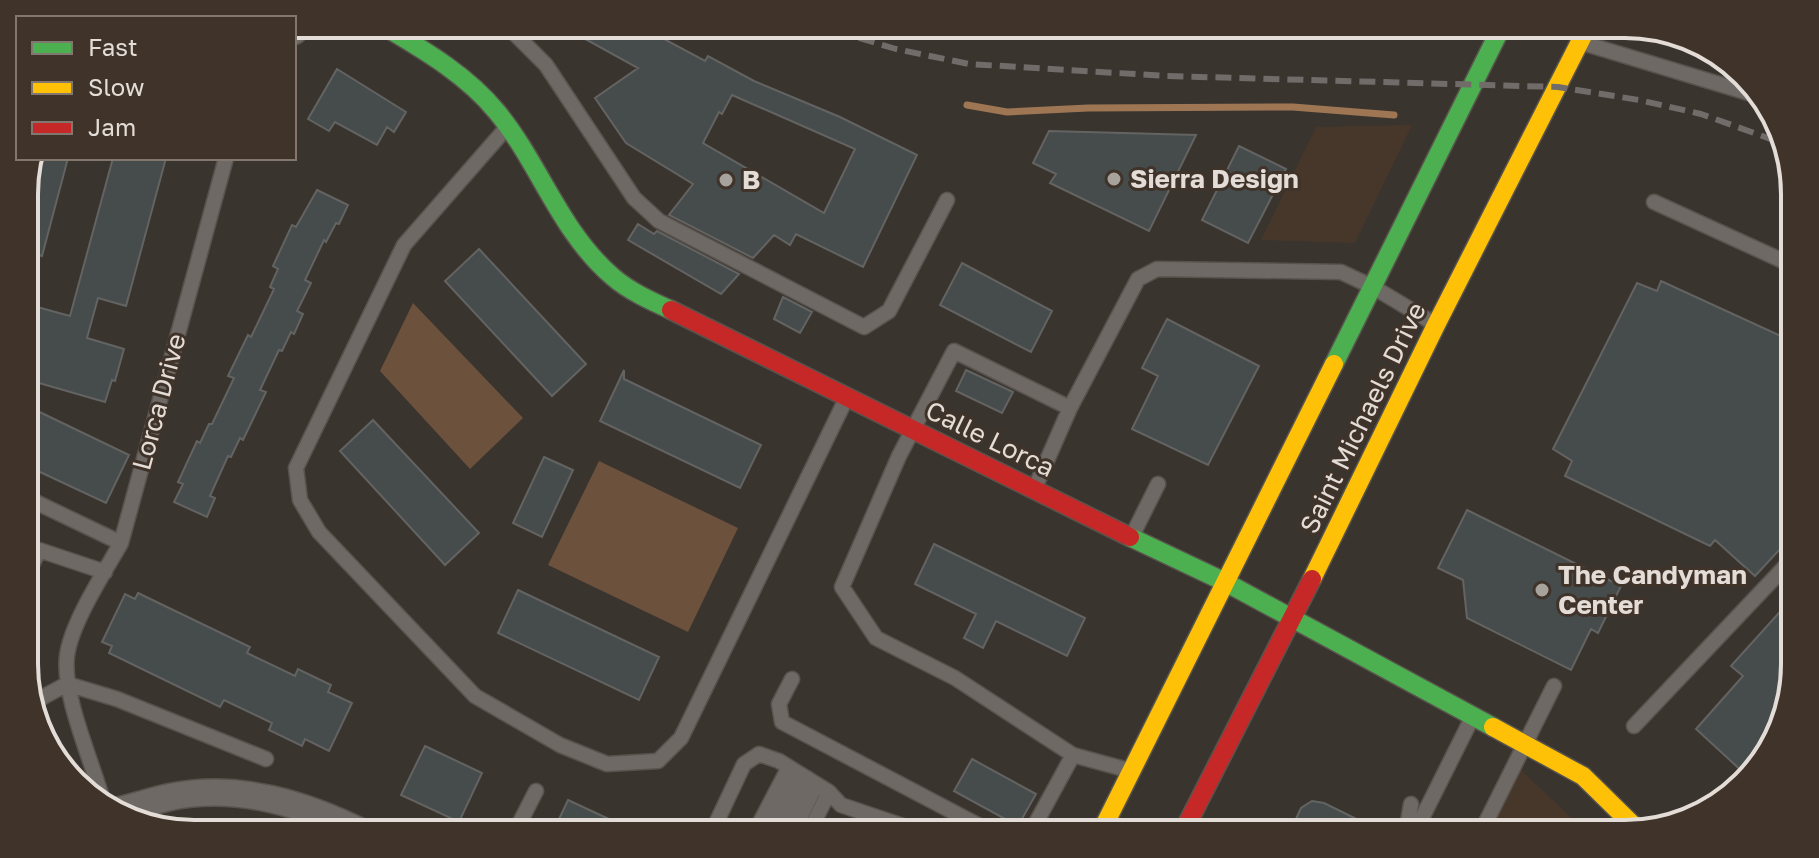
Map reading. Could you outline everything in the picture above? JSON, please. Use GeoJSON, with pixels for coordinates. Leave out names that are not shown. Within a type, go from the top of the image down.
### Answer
{"type":"FeatureCollection","features":[{"type":"Feature","properties":{"kind":"main road","name":"Calle Lorca"},"geometry":{"type":"LineString","coordinates":[[403,38],[456,71],[508,126],[580,241],[614,278],[646,298],[1293,618],[1583,776],[1628,820]]}},
{"type":"Feature","properties":{"kind":"main road","name":"Saint Michaels Drive"},"geometry":{"type":"LineString","coordinates":[[1107,820],[1496,38]]}},
{"type":"Feature","properties":{"kind":"main road","name":"Saint Michaels Drive"},"geometry":{"type":"LineString","coordinates":[[1189,820],[1582,38]]}},
{"type":"Feature","properties":{"kind":"street"},"geometry":{"type":"LineString","coordinates":[[132,807],[172,796],[220,792],[278,799],[306,820]]}},
{"type":"Feature","properties":{"kind":"lane"},"geometry":{"type":"LineString","coordinates":[[519,38],[546,65],[634,198],[659,221],[864,327],[889,311],[947,200]]}},
{"type":"Feature","properties":{"kind":"lane"},"geometry":{"type":"LineString","coordinates":[[1580,42],[1741,91]]}},
{"type":"Feature","properties":{"kind":"lane"},"geometry":{"type":"LineString","coordinates":[[508,126],[404,245],[296,468],[300,500],[319,532],[475,696],[560,745],[607,764],[658,761],[681,738],[846,398]]}},
{"type":"Feature","properties":{"kind":"lane","name":"Lorca Drive"},"geometry":{"type":"LineString","coordinates":[[67,684],[67,656],[74,631],[121,543],[225,160]]}},
{"type":"Feature","properties":{"kind":"lane"},"geometry":{"type":"LineString","coordinates":[[1654,202],[1781,260]]}},
{"type":"Feature","properties":{"kind":"lane"},"geometry":{"type":"LineString","coordinates":[[1034,490],[1070,408],[1138,279],[1157,269],[1341,272],[1373,287],[1436,325]]}},
{"type":"Feature","properties":{"kind":"lane"},"geometry":{"type":"LineString","coordinates":[[1070,408],[954,351],[912,430],[842,587],[876,638],[955,678],[1073,755],[1132,771]]}},
{"type":"Feature","properties":{"kind":"lane"},"geometry":{"type":"LineString","coordinates":[[1132,536],[1158,484]]}},
{"type":"Feature","properties":{"kind":"lane"},"geometry":{"type":"LineString","coordinates":[[38,503],[121,543]]}},
{"type":"Feature","properties":{"kind":"lane"},"geometry":{"type":"LineString","coordinates":[[38,552],[105,572]]}},
{"type":"Feature","properties":{"kind":"lane"},"geometry":{"type":"LineString","coordinates":[[1634,726],[1781,571]]}},
{"type":"Feature","properties":{"kind":"lane"},"geometry":{"type":"LineString","coordinates":[[792,679],[779,704],[782,722],[968,820]]}},
{"type":"Feature","properties":{"kind":"lane"},"geometry":{"type":"LineString","coordinates":[[67,684],[99,788]]}},
{"type":"Feature","properties":{"kind":"lane"},"geometry":{"type":"LineString","coordinates":[[42,698],[67,684],[117,699],[266,759]]}},
{"type":"Feature","properties":{"kind":"lane"},"geometry":{"type":"LineString","coordinates":[[1487,820],[1554,686]]}},
{"type":"Feature","properties":{"kind":"lane"},"geometry":{"type":"LineString","coordinates":[[1421,820],[1473,716]]}},
{"type":"Feature","properties":{"kind":"lane"},"geometry":{"type":"LineString","coordinates":[[718,820],[744,764],[759,754],[808,779],[841,805],[887,820]]}},
{"type":"Feature","properties":{"kind":"lane"},"geometry":{"type":"LineString","coordinates":[[1038,820],[1073,755]]}},
{"type":"Feature","properties":{"kind":"lane"},"geometry":{"type":"LineString","coordinates":[[768,820],[808,779]]}},
{"type":"Feature","properties":{"kind":"lane"},"geometry":{"type":"LineString","coordinates":[[778,820],[808,779]]}},
{"type":"Feature","properties":{"kind":"lane"},"geometry":{"type":"LineString","coordinates":[[788,820],[808,779]]}},
{"type":"Feature","properties":{"kind":"lane"},"geometry":{"type":"LineString","coordinates":[[796,820],[808,779]]}},
{"type":"Feature","properties":{"kind":"lane"},"geometry":{"type":"LineString","coordinates":[[808,779],[808,820]]}},
{"type":"Feature","properties":{"kind":"lane"},"geometry":{"type":"LineString","coordinates":[[521,820],[536,791]]}},
{"type":"Feature","properties":{"kind":"lane"},"geometry":{"type":"LineString","coordinates":[[1408,820],[1411,804]]}},
{"type":"Feature","properties":{"kind":"shaded area"},"geometry":{"type":"Polygon","coordinates":[[[1412,125],[1355,243],[1261,240],[1316,127],[1412,125]]]}},
{"type":"Feature","properties":{"kind":"shaded area"},"geometry":{"type":"Polygon","coordinates":[[[413,303],[523,418],[470,469],[380,371],[413,303]]]}},
{"type":"Feature","properties":{"kind":"shaded area"},"geometry":{"type":"Polygon","coordinates":[[[599,461],[738,528],[688,632],[548,565],[599,461]]]}},
{"type":"Feature","properties":{"kind":"shaded area"},"geometry":{"type":"Polygon","coordinates":[[[1509,759],[1574,820],[1479,820],[1509,759]]]}},
{"type":"Feature","properties":{"kind":"building"},"geometry":{"type":"Polygon","coordinates":[[[583,38],[662,38],[705,61],[708,56],[754,81],[840,117],[917,155],[863,267],[796,234],[790,245],[774,235],[753,258],[669,215],[693,184],[626,143],[595,98],[638,68],[583,38]],[[732,95],[703,143],[824,213],[855,149],[732,95]]]}},
{"type":"Feature","properties":{"kind":"building"},"geometry":{"type":"Polygon","coordinates":[[[337,69],[406,112],[394,132],[387,127],[377,145],[335,122],[329,131],[308,119],[337,69]]]}},
{"type":"Feature","properties":{"kind":"building","name":"Sierra Design"},"geometry":{"type":"Polygon","coordinates":[[[1049,131],[1196,135],[1149,231],[1050,183],[1056,174],[1033,163],[1049,131]]]}},
{"type":"Feature","properties":{"kind":"building"},"geometry":{"type":"Polygon","coordinates":[[[1239,146],[1286,169],[1248,243],[1202,220],[1239,146]]]}},
{"type":"Feature","properties":{"kind":"building"},"geometry":{"type":"Polygon","coordinates":[[[42,160],[67,160],[42,256],[38,255],[38,184],[42,160]]]}},
{"type":"Feature","properties":{"kind":"building"},"geometry":{"type":"Polygon","coordinates":[[[112,160],[165,160],[126,306],[98,298],[87,338],[124,349],[105,402],[38,383],[38,307],[70,316],[112,160]]]}},
{"type":"Feature","properties":{"kind":"building"},"geometry":{"type":"Polygon","coordinates":[[[317,190],[348,205],[339,224],[336,223],[326,242],[324,240],[305,280],[311,283],[297,311],[303,314],[294,334],[291,332],[282,351],[279,350],[260,390],[266,392],[243,440],[240,438],[231,457],[228,456],[210,496],[215,498],[207,517],[174,502],[183,484],[178,482],[197,441],[200,443],[209,424],[212,424],[234,378],[228,376],[274,289],[270,287],[278,269],[273,266],[292,225],[296,227],[317,190]]]}},
{"type":"Feature","properties":{"kind":"building"},"geometry":{"type":"Polygon","coordinates":[[[638,224],[739,274],[721,294],[628,240],[638,224]]]}},
{"type":"Feature","properties":{"kind":"building"},"geometry":{"type":"Polygon","coordinates":[[[479,249],[586,364],[552,396],[445,281],[479,249]]]}},
{"type":"Feature","properties":{"kind":"building"},"geometry":{"type":"Polygon","coordinates":[[[962,263],[1052,311],[1031,352],[940,305],[962,263]]]}},
{"type":"Feature","properties":{"kind":"building"},"geometry":{"type":"Polygon","coordinates":[[[1661,281],[1781,336],[1781,548],[1755,576],[1715,540],[1710,546],[1565,476],[1572,461],[1553,449],[1637,283],[1657,291],[1661,281]]]}},
{"type":"Feature","properties":{"kind":"building"},"geometry":{"type":"Polygon","coordinates":[[[783,297],[812,312],[800,333],[774,319],[783,297]]]}},
{"type":"Feature","properties":{"kind":"building"},"geometry":{"type":"Polygon","coordinates":[[[1167,319],[1259,366],[1208,465],[1132,429],[1158,376],[1142,368],[1167,319]]]}},
{"type":"Feature","properties":{"kind":"building"},"geometry":{"type":"Polygon","coordinates":[[[624,370],[624,379],[761,445],[740,488],[600,421],[624,370]]]}},
{"type":"Feature","properties":{"kind":"building"},"geometry":{"type":"Polygon","coordinates":[[[966,370],[1013,392],[1002,413],[956,391],[966,370]]]}},
{"type":"Feature","properties":{"kind":"building"},"geometry":{"type":"Polygon","coordinates":[[[38,411],[129,455],[106,503],[38,471],[38,411]]]}},
{"type":"Feature","properties":{"kind":"building"},"geometry":{"type":"Polygon","coordinates":[[[373,420],[479,533],[445,565],[340,451],[373,420]]]}},
{"type":"Feature","properties":{"kind":"building"},"geometry":{"type":"Polygon","coordinates":[[[544,457],[573,470],[542,537],[513,523],[544,457]]]}},
{"type":"Feature","properties":{"kind":"building","name":"The Candyman Center"},"geometry":{"type":"Polygon","coordinates":[[[1467,510],[1621,586],[1598,633],[1591,629],[1571,670],[1467,618],[1463,580],[1438,568],[1467,510]]]}},
{"type":"Feature","properties":{"kind":"building"},"geometry":{"type":"Polygon","coordinates":[[[934,544],[1085,618],[1067,656],[996,621],[983,648],[964,638],[976,614],[915,584],[934,544]]]}},
{"type":"Feature","properties":{"kind":"building"},"geometry":{"type":"Polygon","coordinates":[[[518,590],[659,657],[639,700],[498,633],[518,590]]]}},
{"type":"Feature","properties":{"kind":"building"},"geometry":{"type":"Polygon","coordinates":[[[138,593],[250,647],[247,653],[295,676],[298,669],[331,685],[328,692],[352,703],[329,751],[305,739],[302,746],[269,730],[272,723],[224,700],[220,707],[109,653],[112,646],[102,642],[125,594],[135,599],[138,593]]]}},
{"type":"Feature","properties":{"kind":"building"},"geometry":{"type":"Polygon","coordinates":[[[1781,611],[1780,684],[1773,714],[1760,742],[1740,769],[1696,729],[1743,676],[1731,666],[1781,611]]]}},
{"type":"Feature","properties":{"kind":"building"},"geometry":{"type":"Polygon","coordinates":[[[425,746],[482,773],[460,820],[401,795],[425,746]]]}},
{"type":"Feature","properties":{"kind":"building"},"geometry":{"type":"Polygon","coordinates":[[[972,759],[1036,794],[1021,820],[1007,820],[954,791],[972,759]]]}},
{"type":"Feature","properties":{"kind":"building"},"geometry":{"type":"Polygon","coordinates":[[[568,800],[611,820],[559,820],[568,800]]]}},
{"type":"Feature","properties":{"kind":"building"},"geometry":{"type":"Polygon","coordinates":[[[1312,801],[1324,803],[1359,820],[1295,820],[1301,808],[1312,801]]]}},
{"type":"Feature","properties":{"kind":"waterway"},"geometry":{"type":"LineString","coordinates":[[967,105],[1007,112],[1088,108],[1293,107],[1394,115]]}},
{"type":"Feature","properties":{"kind":"railway"},"geometry":{"type":"LineString","coordinates":[[859,38],[969,64],[1167,76],[1558,87],[1701,114],[1770,139]]}},
{"type":"Feature","properties":{"kind":"traffic: fast"},"geometry":{"type":"LineString","coordinates":[[404,38],[443,63],[485,98],[512,132],[564,219],[595,259],[626,287],[671,310]]}},
{"type":"Feature","properties":{"kind":"traffic: fast"},"geometry":{"type":"LineString","coordinates":[[1334,364],[1496,38]]}},
{"type":"Feature","properties":{"kind":"traffic: fast"},"geometry":{"type":"LineString","coordinates":[[1130,537],[1225,582],[1493,727]]}},
{"type":"Feature","properties":{"kind":"traffic: slow"},"geometry":{"type":"LineString","coordinates":[[1312,579],[1436,325],[1582,38]]}},
{"type":"Feature","properties":{"kind":"traffic: slow"},"geometry":{"type":"LineString","coordinates":[[1107,820],[1334,364]]}},
{"type":"Feature","properties":{"kind":"traffic: slow"},"geometry":{"type":"LineString","coordinates":[[1493,727],[1583,776],[1628,820]]}},
{"type":"Feature","properties":{"kind":"traffic: jam"},"geometry":{"type":"LineString","coordinates":[[671,310],[1130,537]]}},
{"type":"Feature","properties":{"kind":"traffic: jam"},"geometry":{"type":"LineString","coordinates":[[1189,820],[1312,579]]}},
{"type":"Feature","properties":{"kind":"place","name":"Sierra Design"},"geometry":{"type":"Point","coordinates":[1114,179]}},
{"type":"Feature","properties":{"kind":"place","name":"B"},"geometry":{"type":"Point","coordinates":[726,180]}},
{"type":"Feature","properties":{"kind":"place","name":"The Candyman Center"},"geometry":{"type":"Point","coordinates":[1542,590]}}]}
